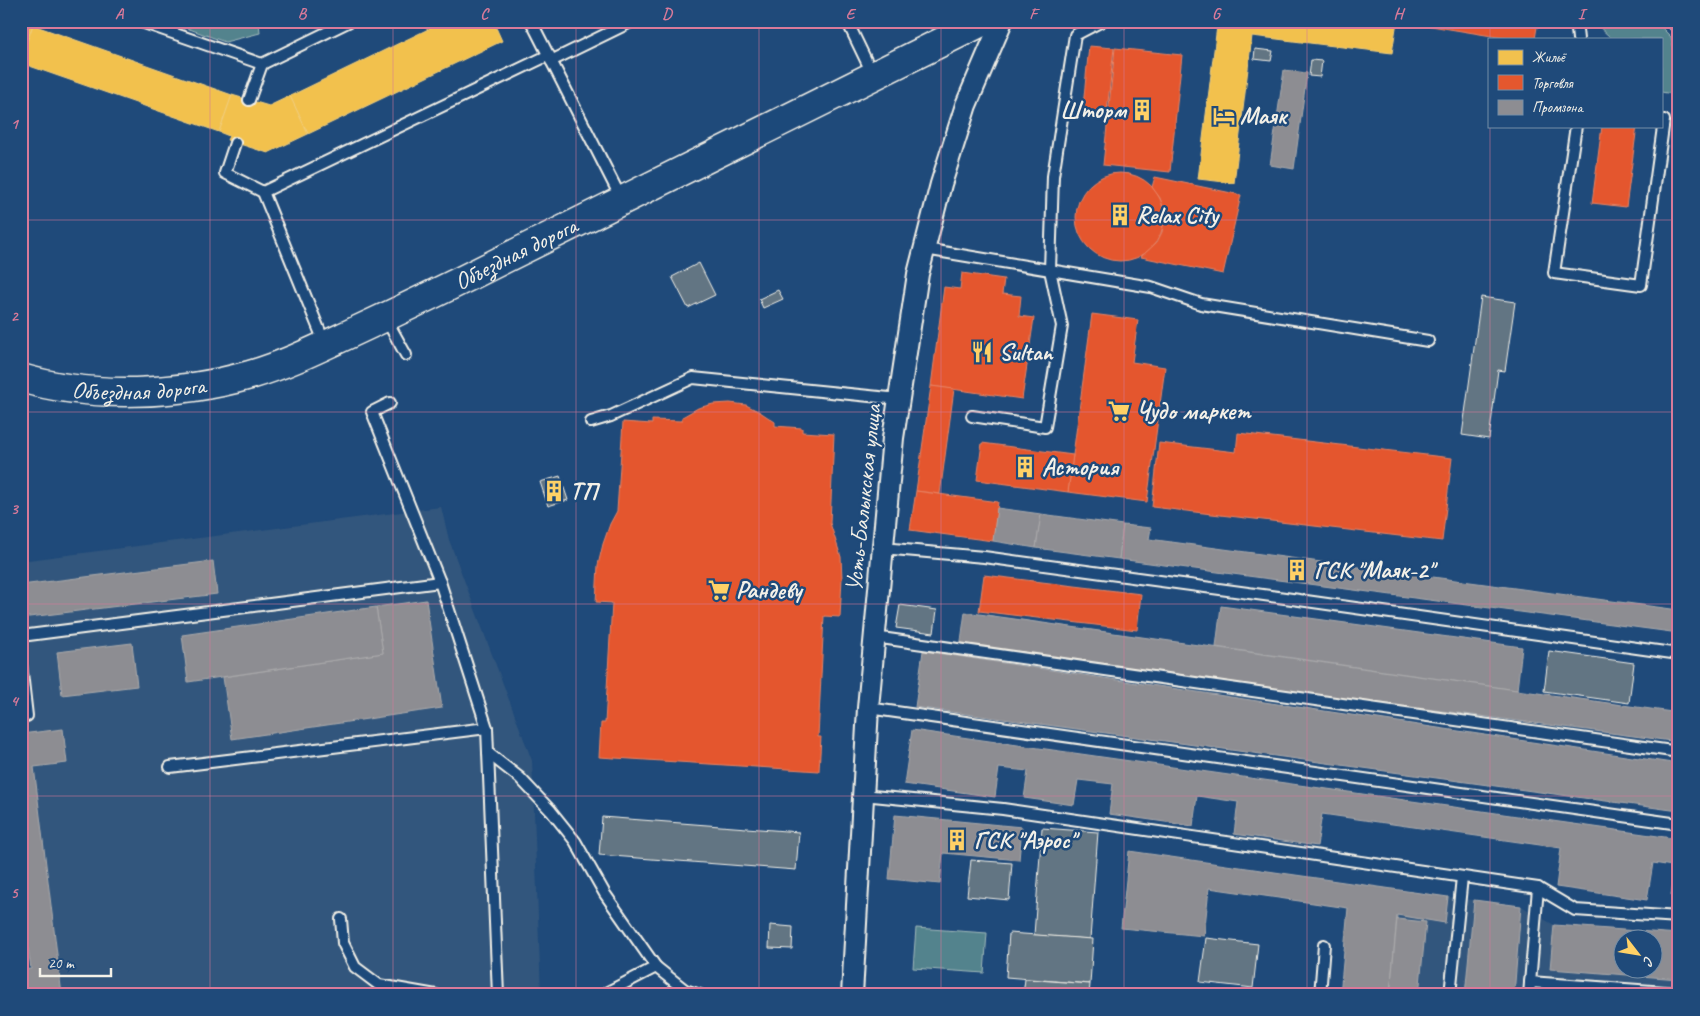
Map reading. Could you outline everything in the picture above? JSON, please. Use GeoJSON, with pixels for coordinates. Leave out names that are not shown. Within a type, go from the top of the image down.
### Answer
{"type":"FeatureCollection","features":[{"type":"Feature","properties":{"kind":"main road","name":"Объездная дорога"},"geometry":{"type":"LineString","coordinates":[[21,378],[43,385],[91,391],[150,391],[198,386],[249,375],[297,359],[386,318],[984,21]]}},
{"type":"Feature","properties":{"kind":"street","name":"Усть-Балыкская улица"},"geometry":{"type":"LineString","coordinates":[[852,995],[868,708],[882,548],[893,438],[918,274],[941,184],[966,105],[1002,21]]}},
{"type":"Feature","properties":{"kind":"lane"},"geometry":{"type":"LineString","coordinates":[[138,21],[262,64]]}},
{"type":"Feature","properties":{"kind":"lane"},"geometry":{"type":"LineString","coordinates":[[249,100],[262,64],[336,24],[350,21]]}},
{"type":"Feature","properties":{"kind":"lane"},"geometry":{"type":"LineString","coordinates":[[532,21],[623,201]]}},
{"type":"Feature","properties":{"kind":"lane"},"geometry":{"type":"LineString","coordinates":[[263,192],[633,21]]}},
{"type":"Feature","properties":{"kind":"lane"},"geometry":{"type":"LineString","coordinates":[[847,21],[873,76]]}},
{"type":"Feature","properties":{"kind":"lane"},"geometry":{"type":"LineString","coordinates":[[972,416],[1045,427],[1062,326],[1050,270],[1053,176],[1075,35],[1102,21]]}},
{"type":"Feature","properties":{"kind":"lane"},"geometry":{"type":"LineString","coordinates":[[1576,21],[1578,38]]}},
{"type":"Feature","properties":{"kind":"lane"},"geometry":{"type":"LineString","coordinates":[[1671,21],[1679,29]]}},
{"type":"Feature","properties":{"kind":"lane"},"geometry":{"type":"LineString","coordinates":[[1576,128],[1554,273],[1641,285],[1664,120]]}},
{"type":"Feature","properties":{"kind":"lane"},"geometry":{"type":"LineString","coordinates":[[235,143],[225,172],[263,192],[325,345]]}},
{"type":"Feature","properties":{"kind":"lane"},"geometry":{"type":"LineString","coordinates":[[925,249],[1151,287],[1201,304],[1428,341]]}},
{"type":"Feature","properties":{"kind":"lane"},"geometry":{"type":"LineString","coordinates":[[386,318],[406,355]]}},
{"type":"Feature","properties":{"kind":"lane"},"geometry":{"type":"LineString","coordinates":[[591,422],[610,416],[693,378],[899,399]]}},
{"type":"Feature","properties":{"kind":"lane"},"geometry":{"type":"LineString","coordinates":[[390,403],[372,412],[440,582],[487,728],[498,995]]}},
{"type":"Feature","properties":{"kind":"lane"},"geometry":{"type":"LineString","coordinates":[[882,548],[993,558],[1679,654]]}},
{"type":"Feature","properties":{"kind":"lane"},"geometry":{"type":"LineString","coordinates":[[21,636],[440,582]]}},
{"type":"Feature","properties":{"kind":"lane"},"geometry":{"type":"LineString","coordinates":[[874,637],[1679,752]]}},
{"type":"Feature","properties":{"kind":"lane"},"geometry":{"type":"LineString","coordinates":[[21,664],[27,716],[21,716]]}},
{"type":"Feature","properties":{"kind":"lane"},"geometry":{"type":"LineString","coordinates":[[868,708],[1679,824]]}},
{"type":"Feature","properties":{"kind":"lane"},"geometry":{"type":"LineString","coordinates":[[170,767],[487,728]]}},
{"type":"Feature","properties":{"kind":"lane"},"geometry":{"type":"LineString","coordinates":[[488,753],[520,778],[551,811],[575,841],[605,894],[656,967],[685,990],[700,995]]}},
{"type":"Feature","properties":{"kind":"lane"},"geometry":{"type":"LineString","coordinates":[[863,795],[1003,809],[1538,888],[1576,910],[1679,918]]}},
{"type":"Feature","properties":{"kind":"lane"},"geometry":{"type":"LineString","coordinates":[[1450,995],[1462,877]]}},
{"type":"Feature","properties":{"kind":"lane"},"geometry":{"type":"LineString","coordinates":[[1529,995],[1538,888]]}},
{"type":"Feature","properties":{"kind":"lane"},"geometry":{"type":"LineString","coordinates":[[341,919],[343,943],[355,967],[380,985],[436,995]]}},
{"type":"Feature","properties":{"kind":"lane"},"geometry":{"type":"LineString","coordinates":[[1320,995],[1324,945]]}},
{"type":"Feature","properties":{"kind":"lane"},"geometry":{"type":"LineString","coordinates":[[602,995],[656,967]]}},
{"type":"Feature","properties":{"kind":"lane"},"geometry":{"type":"LineString","coordinates":[[1530,982],[1679,993]]}},
{"type":"Feature","properties":{"kind":"shaded area"},"geometry":{"type":"Polygon","coordinates":[[[441,507],[449,540],[532,761],[541,995],[21,995],[21,561],[441,507]]]}},
{"type":"Feature","properties":{"kind":"shaded area","name":"ГСК \"Аэрос\""},"geometry":{"type":"Polygon","coordinates":[[[1129,851],[1521,906],[1554,925],[1612,929],[1612,978],[1662,978],[1662,933],[1679,934],[1679,995],[1340,995],[1347,908],[1209,888],[1204,936],[1121,928],[1129,851]]]}},
{"type":"Feature","properties":{"kind":"green space"},"geometry":{"type":"Polygon","coordinates":[[[172,21],[259,21],[260,33],[225,42],[172,21]]]}},
{"type":"Feature","properties":{"kind":"green space"},"geometry":{"type":"Polygon","coordinates":[[[1593,21],[1655,21],[1671,37],[1679,69],[1679,95],[1662,92],[1662,38],[1611,38],[1593,21]]]}},
{"type":"Feature","properties":{"kind":"green space"},"geometry":{"type":"Polygon","coordinates":[[[916,928],[987,933],[984,973],[913,968],[916,928]]]}},
{"type":"Feature","properties":{"kind":"building: Жильё"},"geometry":{"type":"Polygon","coordinates":[[[21,21],[33,25],[21,58],[21,21]]]}},
{"type":"Feature","properties":{"kind":"building: Жильё"},"geometry":{"type":"Polygon","coordinates":[[[445,21],[493,21],[502,41],[308,134],[290,96],[445,21]]]}},
{"type":"Feature","properties":{"kind":"building: Жильё","name":"Маяк"},"geometry":{"type":"Polygon","coordinates":[[[1212,21],[1397,21],[1392,53],[1252,36],[1234,183],[1198,179],[1217,26],[1211,25],[1212,21]]]}},
{"type":"Feature","properties":{"kind":"building: Жильё"},"geometry":{"type":"Polygon","coordinates":[[[33,25],[232,95],[219,132],[21,63],[21,58],[33,25]]]}},
{"type":"Feature","properties":{"kind":"building: Жильё"},"geometry":{"type":"Polygon","coordinates":[[[232,95],[269,106],[290,96],[308,134],[268,153],[227,140],[229,136],[219,132],[232,95]]]}},
{"type":"Feature","properties":{"kind":"building: Торговля"},"geometry":{"type":"Polygon","coordinates":[[[1420,21],[1538,21],[1535,38],[1504,38],[1419,24],[1420,21]]]}},
{"type":"Feature","properties":{"kind":"building: Торговля"},"geometry":{"type":"Polygon","coordinates":[[[1089,46],[1114,48],[1106,120],[1082,117],[1089,46]]]}},
{"type":"Feature","properties":{"kind":"building: Торговля","name":"Шторм"},"geometry":{"type":"Polygon","coordinates":[[[1115,48],[1182,55],[1170,172],[1103,165],[1115,48]]]}},
{"type":"Feature","properties":{"kind":"building: Торговля"},"geometry":{"type":"Polygon","coordinates":[[[1602,128],[1637,128],[1626,207],[1592,203],[1602,128]]]}},
{"type":"Feature","properties":{"kind":"building: Торговля","name":"Relax City"},"geometry":{"type":"Polygon","coordinates":[[[1120,173],[1137,176],[1145,180],[1157,192],[1161,200],[1164,217],[1161,234],[1157,242],[1145,254],[1137,258],[1120,261],[1103,258],[1095,254],[1083,242],[1079,234],[1076,217],[1079,200],[1083,192],[1095,180],[1103,176],[1120,173]]]}},
{"type":"Feature","properties":{"kind":"building: Торговля"},"geometry":{"type":"Polygon","coordinates":[[[1155,177],[1241,195],[1223,274],[1141,257],[1157,242],[1162,232],[1164,221],[1164,209],[1160,198],[1152,187],[1155,177]]]}},
{"type":"Feature","properties":{"kind":"building: Торговля","name":"Sultan"},"geometry":{"type":"Polygon","coordinates":[[[962,273],[1004,279],[1002,294],[1021,296],[1019,316],[1034,318],[1022,399],[931,386],[944,287],[960,289],[962,273]]]}},
{"type":"Feature","properties":{"kind":"building: Торговля","name":"Чудо маркет"},"geometry":{"type":"Polygon","coordinates":[[[1092,314],[1138,320],[1132,362],[1165,367],[1147,502],[1068,492],[1092,314]]]}},
{"type":"Feature","properties":{"kind":"building: Торговля"},"geometry":{"type":"Polygon","coordinates":[[[931,386],[954,389],[940,494],[916,491],[931,386]]]}},
{"type":"Feature","properties":{"kind":"building: Торговля","name":"Рандеву"},"geometry":{"type":"Polygon","coordinates":[[[730,403],[746,405],[760,412],[775,422],[775,426],[802,428],[802,432],[834,434],[830,523],[841,557],[842,578],[840,617],[824,616],[818,737],[821,737],[819,771],[599,757],[601,723],[605,723],[612,603],[596,602],[598,565],[610,524],[617,511],[623,422],[652,424],[652,420],[682,421],[682,417],[698,408],[713,404],[730,403]]]}},
{"type":"Feature","properties":{"kind":"building: Торговля"},"geometry":{"type":"Polygon","coordinates":[[[1238,433],[1452,458],[1442,541],[1152,507],[1159,443],[1236,452],[1238,433]]]}},
{"type":"Feature","properties":{"kind":"building: Торговля","name":"Астория"},"geometry":{"type":"Polygon","coordinates":[[[982,443],[1073,455],[1068,492],[977,480],[982,443]]]}},
{"type":"Feature","properties":{"kind":"building: Торговля"},"geometry":{"type":"Polygon","coordinates":[[[916,491],[998,502],[993,541],[910,530],[916,491]]]}},
{"type":"Feature","properties":{"kind":"building: Торговля"},"geometry":{"type":"Polygon","coordinates":[[[984,575],[1141,594],[1137,630],[979,611],[984,575]]]}},
{"type":"Feature","properties":{"kind":"building: Промзона"},"geometry":{"type":"Polygon","coordinates":[[[1284,70],[1307,73],[1294,169],[1270,165],[1284,70]]]}},
{"type":"Feature","properties":{"kind":"building: Промзона"},"geometry":{"type":"Polygon","coordinates":[[[997,508],[1041,514],[1036,548],[993,541],[997,508]]]}},
{"type":"Feature","properties":{"kind":"building: Промзона"},"geometry":{"type":"Polygon","coordinates":[[[1041,514],[1123,525],[1119,559],[1036,548],[1041,514]]]}},
{"type":"Feature","properties":{"kind":"building: Промзона","name":"ГСК \"Маяк-2\""},"geometry":{"type":"Polygon","coordinates":[[[1123,525],[1151,528],[1149,539],[1679,610],[1679,633],[1119,559],[1123,525]]]}},
{"type":"Feature","properties":{"kind":"building: Промзона"},"geometry":{"type":"Polygon","coordinates":[[[213,561],[217,594],[21,618],[21,585],[213,561]]]}},
{"type":"Feature","properties":{"kind":"building: Промзона"},"geometry":{"type":"Polygon","coordinates":[[[426,600],[442,708],[232,739],[223,677],[383,653],[376,607],[426,600]]]}},
{"type":"Feature","properties":{"kind":"building: Промзона"},"geometry":{"type":"Polygon","coordinates":[[[1221,606],[1522,647],[1517,690],[1216,647],[1221,606]]]}},
{"type":"Feature","properties":{"kind":"building: Промзона"},"geometry":{"type":"Polygon","coordinates":[[[376,607],[383,653],[188,682],[182,635],[376,607]]]}},
{"type":"Feature","properties":{"kind":"building: Промзона"},"geometry":{"type":"Polygon","coordinates":[[[965,612],[1679,713],[1679,742],[960,648],[965,612]]]}},
{"type":"Feature","properties":{"kind":"building: Промзона"},"geometry":{"type":"Polygon","coordinates":[[[132,643],[137,686],[62,695],[57,652],[132,643]]]}},
{"type":"Feature","properties":{"kind":"building: Промзона"},"geometry":{"type":"Polygon","coordinates":[[[923,651],[1679,764],[1679,811],[915,707],[923,651]]]}},
{"type":"Feature","properties":{"kind":"building: Промзона"},"geometry":{"type":"Polygon","coordinates":[[[1677,669],[1679,669],[1679,713],[1672,712],[1677,669]]]}},
{"type":"Feature","properties":{"kind":"building: Промзона"},"geometry":{"type":"Polygon","coordinates":[[[63,729],[67,763],[34,767],[62,995],[21,995],[21,970],[31,969],[27,940],[21,941],[21,891],[24,891],[21,865],[21,734],[63,729]]]}},
{"type":"Feature","properties":{"kind":"building: Промзона"},"geometry":{"type":"Polygon","coordinates":[[[912,730],[1679,839],[1679,867],[1653,863],[1647,900],[1556,887],[1561,848],[1322,814],[1317,846],[1234,834],[1238,802],[1197,796],[1193,826],[1109,814],[1113,784],[1078,780],[1074,805],[1024,798],[1028,771],[999,768],[995,797],[904,784],[912,730]]]}},
{"type":"Feature","properties":{"kind":"building: Промзона","name":"ГСК \"Аэрос\""},"geometry":{"type":"Polygon","coordinates":[[[895,815],[1022,827],[1019,860],[943,853],[940,884],[889,879],[895,815]]]}},
{"type":"Feature","properties":{"kind":"building: Промзона"},"geometry":{"type":"Polygon","coordinates":[[[1129,851],[1448,897],[1445,923],[1397,915],[1390,995],[1340,995],[1348,908],[1209,888],[1204,936],[1121,928],[1129,851]]]}},
{"type":"Feature","properties":{"kind":"building: Промзона"},"geometry":{"type":"Polygon","coordinates":[[[1675,869],[1679,869],[1679,896],[1671,895],[1675,869]]]}},
{"type":"Feature","properties":{"kind":"building: Промзона"},"geometry":{"type":"Polygon","coordinates":[[[1474,900],[1521,906],[1514,995],[1465,995],[1474,900]]]}},
{"type":"Feature","properties":{"kind":"building: Промзона"},"geometry":{"type":"Polygon","coordinates":[[[1397,919],[1426,922],[1419,995],[1390,995],[1397,919]]]}},
{"type":"Feature","properties":{"kind":"building: Промзона"},"geometry":{"type":"Polygon","coordinates":[[[1554,925],[1612,929],[1612,974],[1550,969],[1554,925]]]}},
{"type":"Feature","properties":{"kind":"building: Промзона"},"geometry":{"type":"Polygon","coordinates":[[[1662,933],[1679,934],[1679,979],[1662,978],[1662,933]]]}},
{"type":"Feature","properties":{"kind":"building: Прочее"},"geometry":{"type":"Polygon","coordinates":[[[1255,49],[1273,51],[1271,61],[1254,59],[1255,49]]]}},
{"type":"Feature","properties":{"kind":"building: Прочее"},"geometry":{"type":"Polygon","coordinates":[[[1311,60],[1322,61],[1320,77],[1309,76],[1311,60]]]}},
{"type":"Feature","properties":{"kind":"building: Прочее"},"geometry":{"type":"Polygon","coordinates":[[[699,263],[715,295],[688,308],[672,277],[699,263]]]}},
{"type":"Feature","properties":{"kind":"building: Прочее"},"geometry":{"type":"Polygon","coordinates":[[[778,290],[783,299],[763,308],[759,299],[778,290]]]}},
{"type":"Feature","properties":{"kind":"building: Прочее"},"geometry":{"type":"Polygon","coordinates":[[[1481,297],[1515,302],[1505,371],[1498,370],[1489,439],[1462,435],[1481,297]]]}},
{"type":"Feature","properties":{"kind":"building: Прочее","name":"ТП"},"geometry":{"type":"Polygon","coordinates":[[[560,476],[568,500],[548,506],[540,482],[560,476]]]}},
{"type":"Feature","properties":{"kind":"building: Прочее"},"geometry":{"type":"Polygon","coordinates":[[[900,605],[937,610],[934,633],[896,628],[900,605]]]}},
{"type":"Feature","properties":{"kind":"building: Прочее"},"geometry":{"type":"Polygon","coordinates":[[[1549,651],[1634,663],[1629,703],[1544,691],[1549,651]]]}},
{"type":"Feature","properties":{"kind":"building: Прочее"},"geometry":{"type":"Polygon","coordinates":[[[602,817],[799,832],[796,870],[599,855],[602,817]]]}},
{"type":"Feature","properties":{"kind":"building: Прочее"},"geometry":{"type":"Polygon","coordinates":[[[1042,828],[1098,832],[1090,939],[1034,935],[1042,828]]]}},
{"type":"Feature","properties":{"kind":"building: Прочее"},"geometry":{"type":"Polygon","coordinates":[[[971,860],[1012,863],[1009,900],[967,896],[971,860]]]}},
{"type":"Feature","properties":{"kind":"building: Прочее"},"geometry":{"type":"Polygon","coordinates":[[[770,925],[793,927],[792,949],[769,948],[770,925]]]}},
{"type":"Feature","properties":{"kind":"building: Прочее"},"geometry":{"type":"Polygon","coordinates":[[[1009,933],[1093,939],[1090,984],[1006,977],[1009,933]]]}},
{"type":"Feature","properties":{"kind":"building: Прочее"},"geometry":{"type":"Polygon","coordinates":[[[1206,938],[1258,944],[1253,988],[1200,982],[1206,938]]]}},
{"type":"Feature","properties":{"kind":"building: Прочее"},"geometry":{"type":"Polygon","coordinates":[[[1025,979],[1090,984],[1089,995],[1023,995],[1025,979]]]}},
{"type":"Feature","properties":{"kind":"place","name":"Шторм"},"geometry":{"type":"Point","coordinates":[1142,110]}},
{"type":"Feature","properties":{"kind":"place","name":"Маяк"},"geometry":{"type":"Point","coordinates":[1224,116]}},
{"type":"Feature","properties":{"kind":"place","name":"Relax City"},"geometry":{"type":"Point","coordinates":[1120,215]}},
{"type":"Feature","properties":{"kind":"place","name":"Sultan"},"geometry":{"type":"Point","coordinates":[982,352]}},
{"type":"Feature","properties":{"kind":"place","name":"Чудо маркет"},"geometry":{"type":"Point","coordinates":[1119,411]}},
{"type":"Feature","properties":{"kind":"place","name":"Астория"},"geometry":{"type":"Point","coordinates":[1025,467]}},
{"type":"Feature","properties":{"kind":"place","name":"ТП"},"geometry":{"type":"Point","coordinates":[554,491]}},
{"type":"Feature","properties":{"kind":"place","name":"ГСК \"Маяк-2\""},"geometry":{"type":"Point","coordinates":[1297,570]}},
{"type":"Feature","properties":{"kind":"place","name":"Рандеву"},"geometry":{"type":"Point","coordinates":[719,590]}},
{"type":"Feature","properties":{"kind":"place","name":"ГСК \"Аэрос\""},"geometry":{"type":"Point","coordinates":[957,840]}}]}
